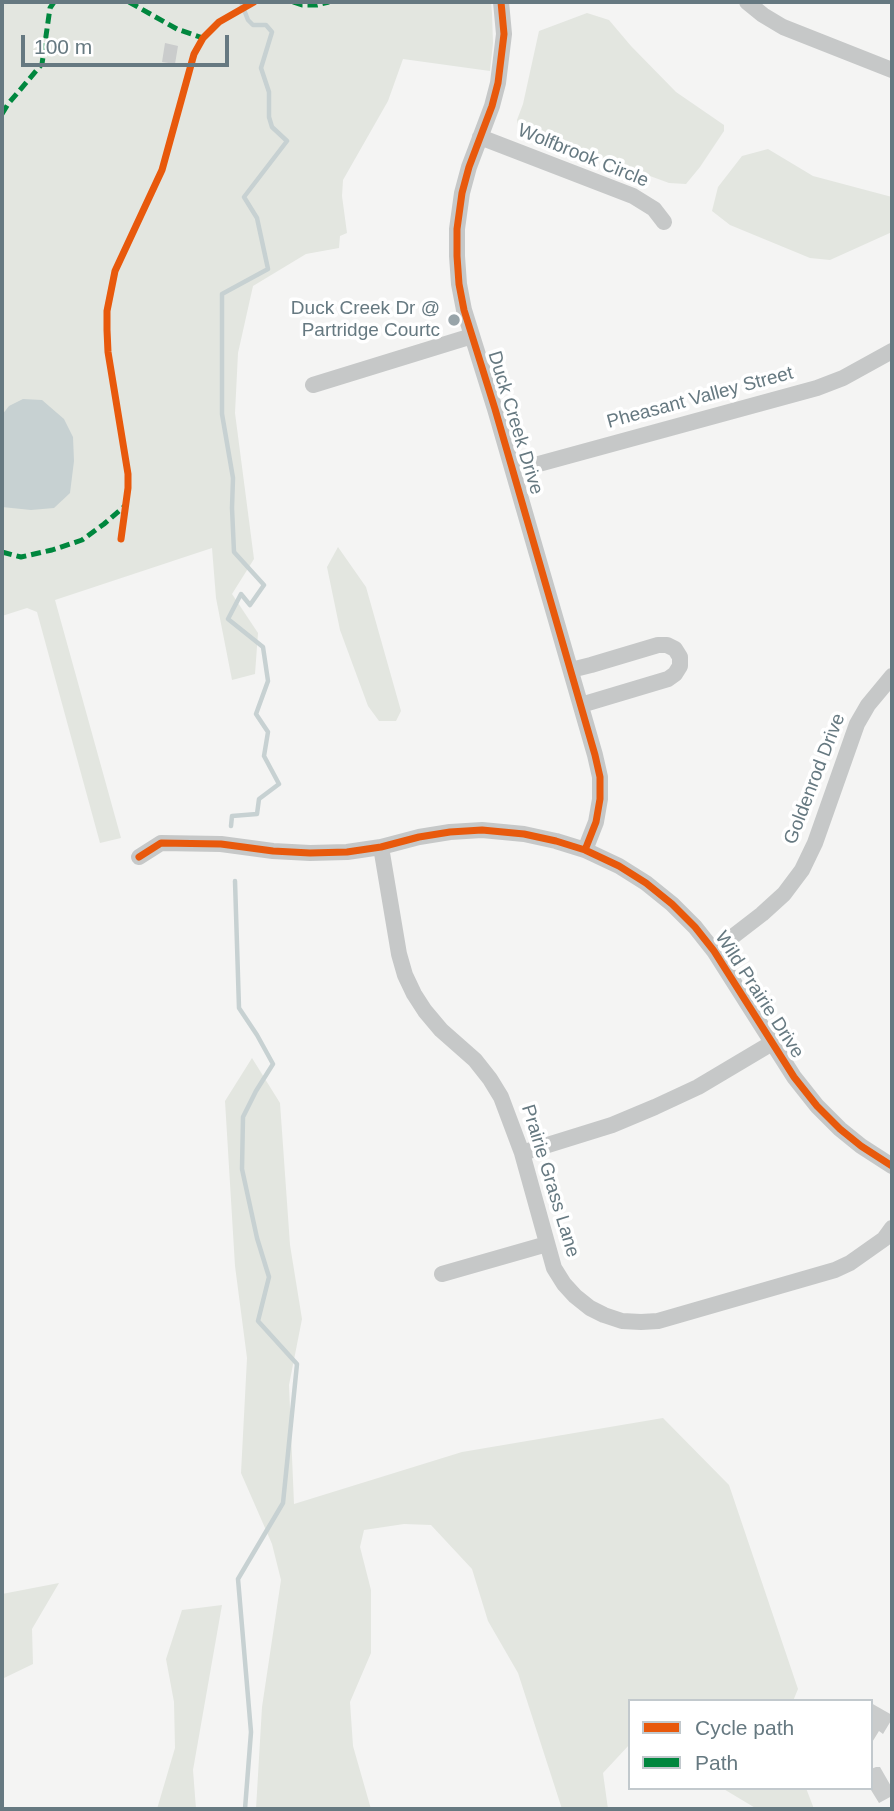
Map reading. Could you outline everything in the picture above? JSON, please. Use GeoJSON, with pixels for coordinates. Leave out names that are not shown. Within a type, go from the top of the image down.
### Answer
{"type":"FeatureCollection","features":[{"type":"Feature","properties":{"kind":"street","name":"Duck Creek Drive"},"geometry":{"type":"LineString","coordinates":[[501,2],[504,34],[498,83],[462,193],[457,229],[459,284],[464,310],[600,777],[596,822],[585,850]]}},
{"type":"Feature","properties":{"kind":"street"},"geometry":{"type":"LineString","coordinates":[[747,2],[783,27],[892,70]]}},
{"type":"Feature","properties":{"kind":"street","name":"Wolfbrook Circle"},"geometry":{"type":"LineString","coordinates":[[480,137],[633,197],[654,209],[664,222]]}},
{"type":"Feature","properties":{"kind":"street"},"geometry":{"type":"LineString","coordinates":[[313,385],[472,337]]}},
{"type":"Feature","properties":{"kind":"street","name":"Pheasant Valley Street"},"geometry":{"type":"LineString","coordinates":[[513,471],[817,388],[852,374],[892,351]]}},
{"type":"Feature","properties":{"kind":"street"},"geometry":{"type":"LineString","coordinates":[[571,670],[658,645],[675,649],[680,657],[676,674],[668,679],[581,705]]}},
{"type":"Feature","properties":{"kind":"street","name":"Goldenrod Drive"},"geometry":{"type":"LineString","coordinates":[[714,951],[762,914],[802,870],[815,843],[858,724],[868,705],[892,676]]}},
{"type":"Feature","properties":{"kind":"street","name":"Wild Prairie Drive"},"geometry":{"type":"LineString","coordinates":[[139,857],[161,843],[221,844],[310,853],[347,852],[381,848],[419,837],[482,830],[524,834],[585,850],[619,866],[646,883],[680,912],[714,951],[794,1077],[817,1106],[861,1146],[892,1166]]}},
{"type":"Feature","properties":{"kind":"street","name":"Prairie Grass Lane"},"geometry":{"type":"LineString","coordinates":[[381,848],[405,975],[425,1011],[441,1030],[475,1060],[501,1097],[522,1153],[554,1268],[564,1284],[590,1308],[622,1321],[658,1321],[835,1270],[850,1263],[884,1239],[892,1228]]}},
{"type":"Feature","properties":{"kind":"street"},"geometry":{"type":"LineString","coordinates":[[522,1153],[612,1125],[655,1107],[698,1087],[772,1043]]}},
{"type":"Feature","properties":{"kind":"street"},"geometry":{"type":"LineString","coordinates":[[442,1274],[547,1244]]}},
{"type":"Feature","properties":{"kind":"shaded area"},"geometry":{"type":"Polygon","coordinates":[[[2,2],[491,2],[493,43],[490,71],[403,59],[388,101],[343,180],[342,196],[347,233],[340,236],[339,248],[306,254],[253,286],[238,353],[235,413],[254,559],[232,594],[258,633],[255,674],[232,680],[216,598],[212,548],[55,600],[121,838],[100,843],[37,612],[27,608],[2,616],[2,2]]]}},
{"type":"Feature","properties":{"kind":"shaded area"},"geometry":{"type":"Polygon","coordinates":[[[587,13],[609,20],[676,92],[724,125],[724,131],[686,184],[669,183],[522,129],[518,125],[539,31],[587,13]]]}},
{"type":"Feature","properties":{"kind":"shaded area"},"geometry":{"type":"Polygon","coordinates":[[[768,149],[813,176],[892,197],[892,232],[830,260],[810,258],[730,225],[712,211],[718,187],[742,156],[768,149]]]}},
{"type":"Feature","properties":{"kind":"shaded area"},"geometry":{"type":"Polygon","coordinates":[[[23,399],[42,400],[64,419],[73,437],[74,461],[70,493],[54,508],[31,510],[2,507],[2,415],[9,406],[23,399]]]}},
{"type":"Feature","properties":{"kind":"shaded area"},"geometry":{"type":"Polygon","coordinates":[[[338,547],[366,587],[401,711],[396,721],[379,721],[368,706],[340,630],[327,567],[338,547]]]}},
{"type":"Feature","properties":{"kind":"shaded area"},"geometry":{"type":"Polygon","coordinates":[[[252,1058],[280,1103],[290,1245],[302,1319],[289,1385],[294,1504],[462,1452],[663,1418],[729,1485],[798,1689],[794,1699],[628,1699],[628,1746],[603,1773],[608,1809],[562,1809],[518,1673],[488,1621],[472,1569],[431,1525],[404,1524],[364,1530],[360,1547],[371,1590],[371,1653],[350,1702],[353,1746],[371,1809],[256,1809],[262,1707],[281,1580],[272,1544],[241,1473],[247,1358],[235,1266],[225,1101],[252,1058]]]}},
{"type":"Feature","properties":{"kind":"shaded area"},"geometry":{"type":"Polygon","coordinates":[[[59,1583],[32,1629],[33,1664],[2,1679],[2,1594],[59,1583]]]}},
{"type":"Feature","properties":{"kind":"shaded area"},"geometry":{"type":"Polygon","coordinates":[[[222,1605],[193,1770],[196,1809],[157,1809],[175,1748],[174,1702],[166,1659],[182,1610],[222,1605]]]}},
{"type":"Feature","properties":{"kind":"shaded area"},"geometry":{"type":"Polygon","coordinates":[[[725,1790],[807,1790],[814,1809],[757,1809],[725,1790]]]}},
{"type":"Feature","properties":{"kind":"building"},"geometry":{"type":"Polygon","coordinates":[[[165,43],[178,46],[175,64],[162,62],[165,43]]]}},
{"type":"Feature","properties":{"kind":"building"},"geometry":{"type":"Polygon","coordinates":[[[873,1704],[892,1715],[883,1734],[879,1731],[873,1741],[873,1704]]]}},
{"type":"Feature","properties":{"kind":"building"},"geometry":{"type":"Polygon","coordinates":[[[880,1767],[892,1788],[892,1796],[879,1803],[871,1790],[873,1768],[880,1767]]]}},
{"type":"Feature","properties":{"kind":"waterway"},"geometry":{"type":"LineString","coordinates":[[231,826],[232,816],[257,814],[259,799],[279,784],[264,756],[268,732],[256,714],[268,681],[263,647],[228,619],[241,594],[250,605],[264,585],[234,552],[233,478],[222,414],[222,294],[268,269],[257,218],[244,197],[287,141],[272,127],[269,117],[269,92],[261,68],[272,32],[266,25],[253,25],[248,20],[241,2]]}},
{"type":"Feature","properties":{"kind":"waterway"},"geometry":{"type":"LineString","coordinates":[[235,881],[239,1008],[273,1064],[243,1117],[242,1169],[257,1238],[269,1277],[258,1321],[297,1364],[283,1503],[238,1579],[251,1732],[245,1809]]}},
{"type":"Feature","properties":{"kind":"marked path"},"geometry":{"type":"LineString","coordinates":[[2,114],[42,64],[50,8],[54,2]]}},
{"type":"Feature","properties":{"kind":"marked path"},"geometry":{"type":"LineString","coordinates":[[129,2],[177,29],[203,38]]}},
{"type":"Feature","properties":{"kind":"marked path"},"geometry":{"type":"LineString","coordinates":[[293,2],[302,5],[329,2]]}},
{"type":"Feature","properties":{"kind":"marked path"},"geometry":{"type":"LineString","coordinates":[[2,552],[21,557],[82,540],[126,505]]}},
{"type":"Feature","properties":{"kind":"cycle path"},"geometry":{"type":"LineString","coordinates":[[121,539],[128,474],[108,352],[107,330],[107,311],[115,271],[162,170],[194,54],[203,38],[219,22],[254,2]]}},
{"type":"Feature","properties":{"kind":"cycle path"},"geometry":{"type":"LineString","coordinates":[[501,2],[504,34],[498,83],[462,193],[457,229],[459,284],[464,310],[600,777],[596,822],[585,850]]}},
{"type":"Feature","properties":{"kind":"cycle path"},"geometry":{"type":"LineString","coordinates":[[139,857],[161,843],[221,844],[310,853],[347,852],[419,837],[482,830],[524,834],[585,850],[619,866],[646,883],[695,927],[714,951],[794,1077],[817,1106],[861,1146],[892,1166]]}},
{"type":"Feature","properties":{"kind":"place","name":"Duck Creek Dr @ Partridge Courtc"},"geometry":{"type":"Point","coordinates":[454,320]}}]}
